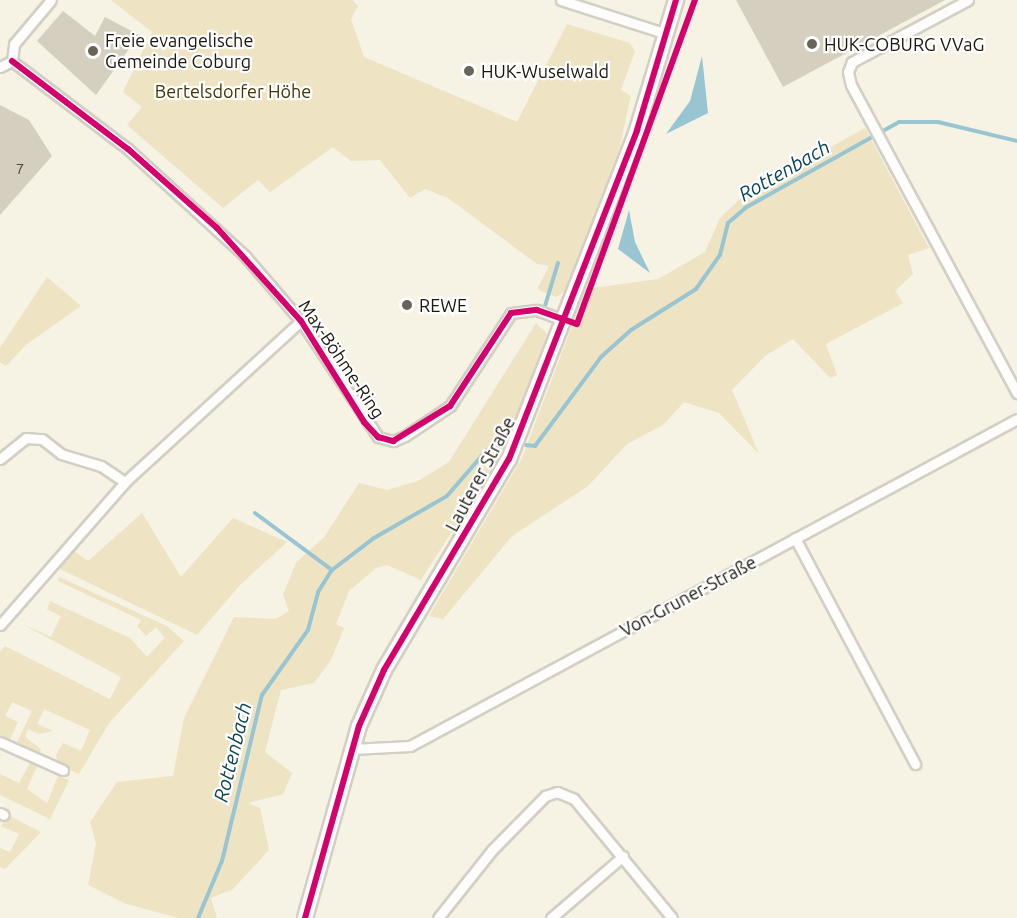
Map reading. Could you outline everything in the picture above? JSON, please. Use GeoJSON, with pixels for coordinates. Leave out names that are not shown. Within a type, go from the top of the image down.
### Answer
{"type":"FeatureCollection","features":[{"type":"Feature","properties":{"kind":"street"},"geometry":{"type":"LineString","coordinates":[[0,67],[12,61],[14,44],[51,0]]}},
{"type":"Feature","properties":{"kind":"street"},"geometry":{"type":"LineString","coordinates":[[561,0],[667,34]]}},
{"type":"Feature","properties":{"kind":"street","name":"Lauterer Straße"},"geometry":{"type":"LineString","coordinates":[[305,918],[352,749],[384,670],[509,459],[565,321],[667,34],[676,0]]}},
{"type":"Feature","properties":{"kind":"street"},"geometry":{"type":"LineString","coordinates":[[968,0],[852,62],[851,85],[1017,393]]}},
{"type":"Feature","properties":{"kind":"street","name":"Max-Böhme-Ring"},"geometry":{"type":"LineString","coordinates":[[12,61],[128,149],[200,212],[301,321],[364,422],[378,437],[393,441],[450,406],[511,313],[537,310],[565,321]]}},
{"type":"Feature","properties":{"kind":"street","name":"Max-Böhme-Ring"},"geometry":{"type":"LineString","coordinates":[[0,625],[124,482],[301,321]]}},
{"type":"Feature","properties":{"kind":"street","name":"Von-Gruner-Straße"},"geometry":{"type":"LineString","coordinates":[[352,749],[410,746],[1017,418]]}},
{"type":"Feature","properties":{"kind":"street"},"geometry":{"type":"LineString","coordinates":[[0,459],[26,438],[42,439],[61,454],[101,466],[124,482]]}},
{"type":"Feature","properties":{"kind":"street"},"geometry":{"type":"LineString","coordinates":[[795,538],[915,764]]}},
{"type":"Feature","properties":{"kind":"street"},"geometry":{"type":"LineString","coordinates":[[0,742],[63,770]]}},
{"type":"Feature","properties":{"kind":"street"},"geometry":{"type":"LineString","coordinates":[[438,918],[480,863],[551,793],[574,799],[672,918]]}},
{"type":"Feature","properties":{"kind":"street"},"geometry":{"type":"LineString","coordinates":[[551,918],[623,856]]}},
{"type":"Feature","properties":{"kind":"green space","name":"Bertelsdorfer Höhe"},"geometry":{"type":"Polygon","coordinates":[[[111,0],[352,0],[358,6],[351,19],[364,57],[517,122],[567,24],[630,43],[635,51],[621,90],[631,96],[619,150],[564,292],[556,297],[537,289],[549,266],[537,264],[448,198],[425,189],[410,198],[380,160],[351,161],[333,147],[270,192],[258,180],[223,208],[127,125],[142,107],[123,92],[152,32],[111,0]]]}},
{"type":"Feature","properties":{"kind":"green space"},"geometry":{"type":"Polygon","coordinates":[[[865,128],[929,248],[908,255],[913,274],[895,291],[903,303],[826,344],[837,375],[830,378],[793,339],[765,356],[732,390],[759,454],[719,413],[684,402],[663,425],[627,444],[588,486],[512,536],[443,619],[429,616],[522,458],[586,289],[658,279],[705,252],[720,218],[744,195],[865,128]]]}},
{"type":"Feature","properties":{"kind":"green space"},"geometry":{"type":"Polygon","coordinates":[[[47,277],[81,306],[27,344],[6,366],[0,362],[0,348],[47,277]]]}},
{"type":"Feature","properties":{"kind":"green space"},"geometry":{"type":"Polygon","coordinates":[[[536,323],[547,334],[521,406],[496,462],[421,580],[387,565],[376,568],[349,591],[336,624],[344,628],[331,660],[314,683],[281,690],[265,752],[292,773],[283,794],[248,803],[260,808],[269,850],[233,889],[211,898],[217,918],[178,918],[124,903],[88,885],[96,844],[90,822],[117,782],[173,776],[184,718],[234,617],[275,619],[289,611],[283,594],[296,563],[325,536],[359,483],[387,490],[418,481],[449,462],[536,323]]]}},
{"type":"Feature","properties":{"kind":"green space"},"geometry":{"type":"Polygon","coordinates":[[[142,513],[181,577],[233,518],[287,542],[240,585],[197,635],[58,568],[72,550],[88,561],[142,513]]]}},
{"type":"Feature","properties":{"kind":"green space"},"geometry":{"type":"Polygon","coordinates":[[[59,577],[167,626],[184,641],[109,723],[79,774],[58,765],[56,755],[63,743],[81,751],[90,730],[44,709],[37,724],[53,731],[39,734],[28,729],[25,737],[41,749],[39,755],[16,744],[32,711],[12,702],[5,716],[18,722],[9,741],[0,737],[0,652],[5,646],[110,699],[121,677],[22,624],[51,637],[61,616],[47,609],[50,601],[130,638],[147,657],[165,638],[156,627],[146,636],[137,626],[141,620],[58,581],[59,577]]]}},
{"type":"Feature","properties":{"kind":"green space"},"geometry":{"type":"Polygon","coordinates":[[[30,763],[37,767],[27,789],[47,803],[58,776],[69,780],[50,819],[0,795],[0,774],[19,783],[30,763]]]}},
{"type":"Feature","properties":{"kind":"green space"},"geometry":{"type":"Polygon","coordinates":[[[8,815],[41,832],[5,869],[0,867],[0,848],[10,852],[19,834],[1,826],[8,815]]]}},
{"type":"Feature","properties":{"kind":"water"},"geometry":{"type":"Polygon","coordinates":[[[702,56],[708,113],[666,134],[690,101],[702,56]]]}},
{"type":"Feature","properties":{"kind":"water"},"geometry":{"type":"Polygon","coordinates":[[[629,210],[635,242],[650,273],[618,249],[629,210]]]}},
{"type":"Feature","properties":{"kind":"building","name":"HUK-COBURG VVaG"},"geometry":{"type":"Polygon","coordinates":[[[736,0],[945,0],[783,87],[736,0]]]}},
{"type":"Feature","properties":{"kind":"building","name":"Freie evangelische Gemeinde Coburg"},"geometry":{"type":"Polygon","coordinates":[[[63,11],[95,36],[105,17],[139,35],[96,95],[37,41],[63,11]]]}},
{"type":"Feature","properties":{"kind":"building"},"geometry":{"type":"Polygon","coordinates":[[[0,105],[29,120],[52,156],[0,215],[0,105]]]}},
{"type":"Feature","properties":{"kind":"waterway","name":"Rottenbach"},"geometry":{"type":"LineString","coordinates":[[526,445],[535,446],[601,357],[631,330],[696,289],[720,255],[728,223],[745,208],[899,122],[938,122],[1017,141]]}},
{"type":"Feature","properties":{"kind":"waterway","name":"Rottenbach"},"geometry":{"type":"LineString","coordinates":[[545,306],[558,263]]}},
{"type":"Feature","properties":{"kind":"waterway","name":"Rottenbach"},"geometry":{"type":"LineString","coordinates":[[198,918],[222,861],[262,695],[308,630],[318,592],[332,570],[374,538],[447,496],[486,451],[503,445]]}},
{"type":"Feature","properties":{"kind":"waterway"},"geometry":{"type":"LineString","coordinates":[[255,513],[332,570]]}},
{"type":"Feature","properties":{"kind":"cycle path"},"geometry":{"type":"LineString","coordinates":[[305,918],[359,726],[384,670],[509,459],[637,130],[676,0]]}},
{"type":"Feature","properties":{"kind":"cycle path"},"geometry":{"type":"LineString","coordinates":[[12,61],[128,149],[217,228],[301,321],[364,422],[378,437],[393,441],[450,406],[511,313],[537,310],[577,324],[695,0]]}},
{"type":"Feature","properties":{"kind":"place","name":"HUK-COBURG VVaG"},"geometry":{"type":"Point","coordinates":[812,44]}},
{"type":"Feature","properties":{"kind":"place","name":"Freie evangelische Gemeinde Coburg"},"geometry":{"type":"Point","coordinates":[93,51]}},
{"type":"Feature","properties":{"kind":"place","name":"HUK-Wuselwald"},"geometry":{"type":"Point","coordinates":[469,71]}},
{"type":"Feature","properties":{"kind":"place","name":"REWE"},"geometry":{"type":"Point","coordinates":[407,305]}}]}
